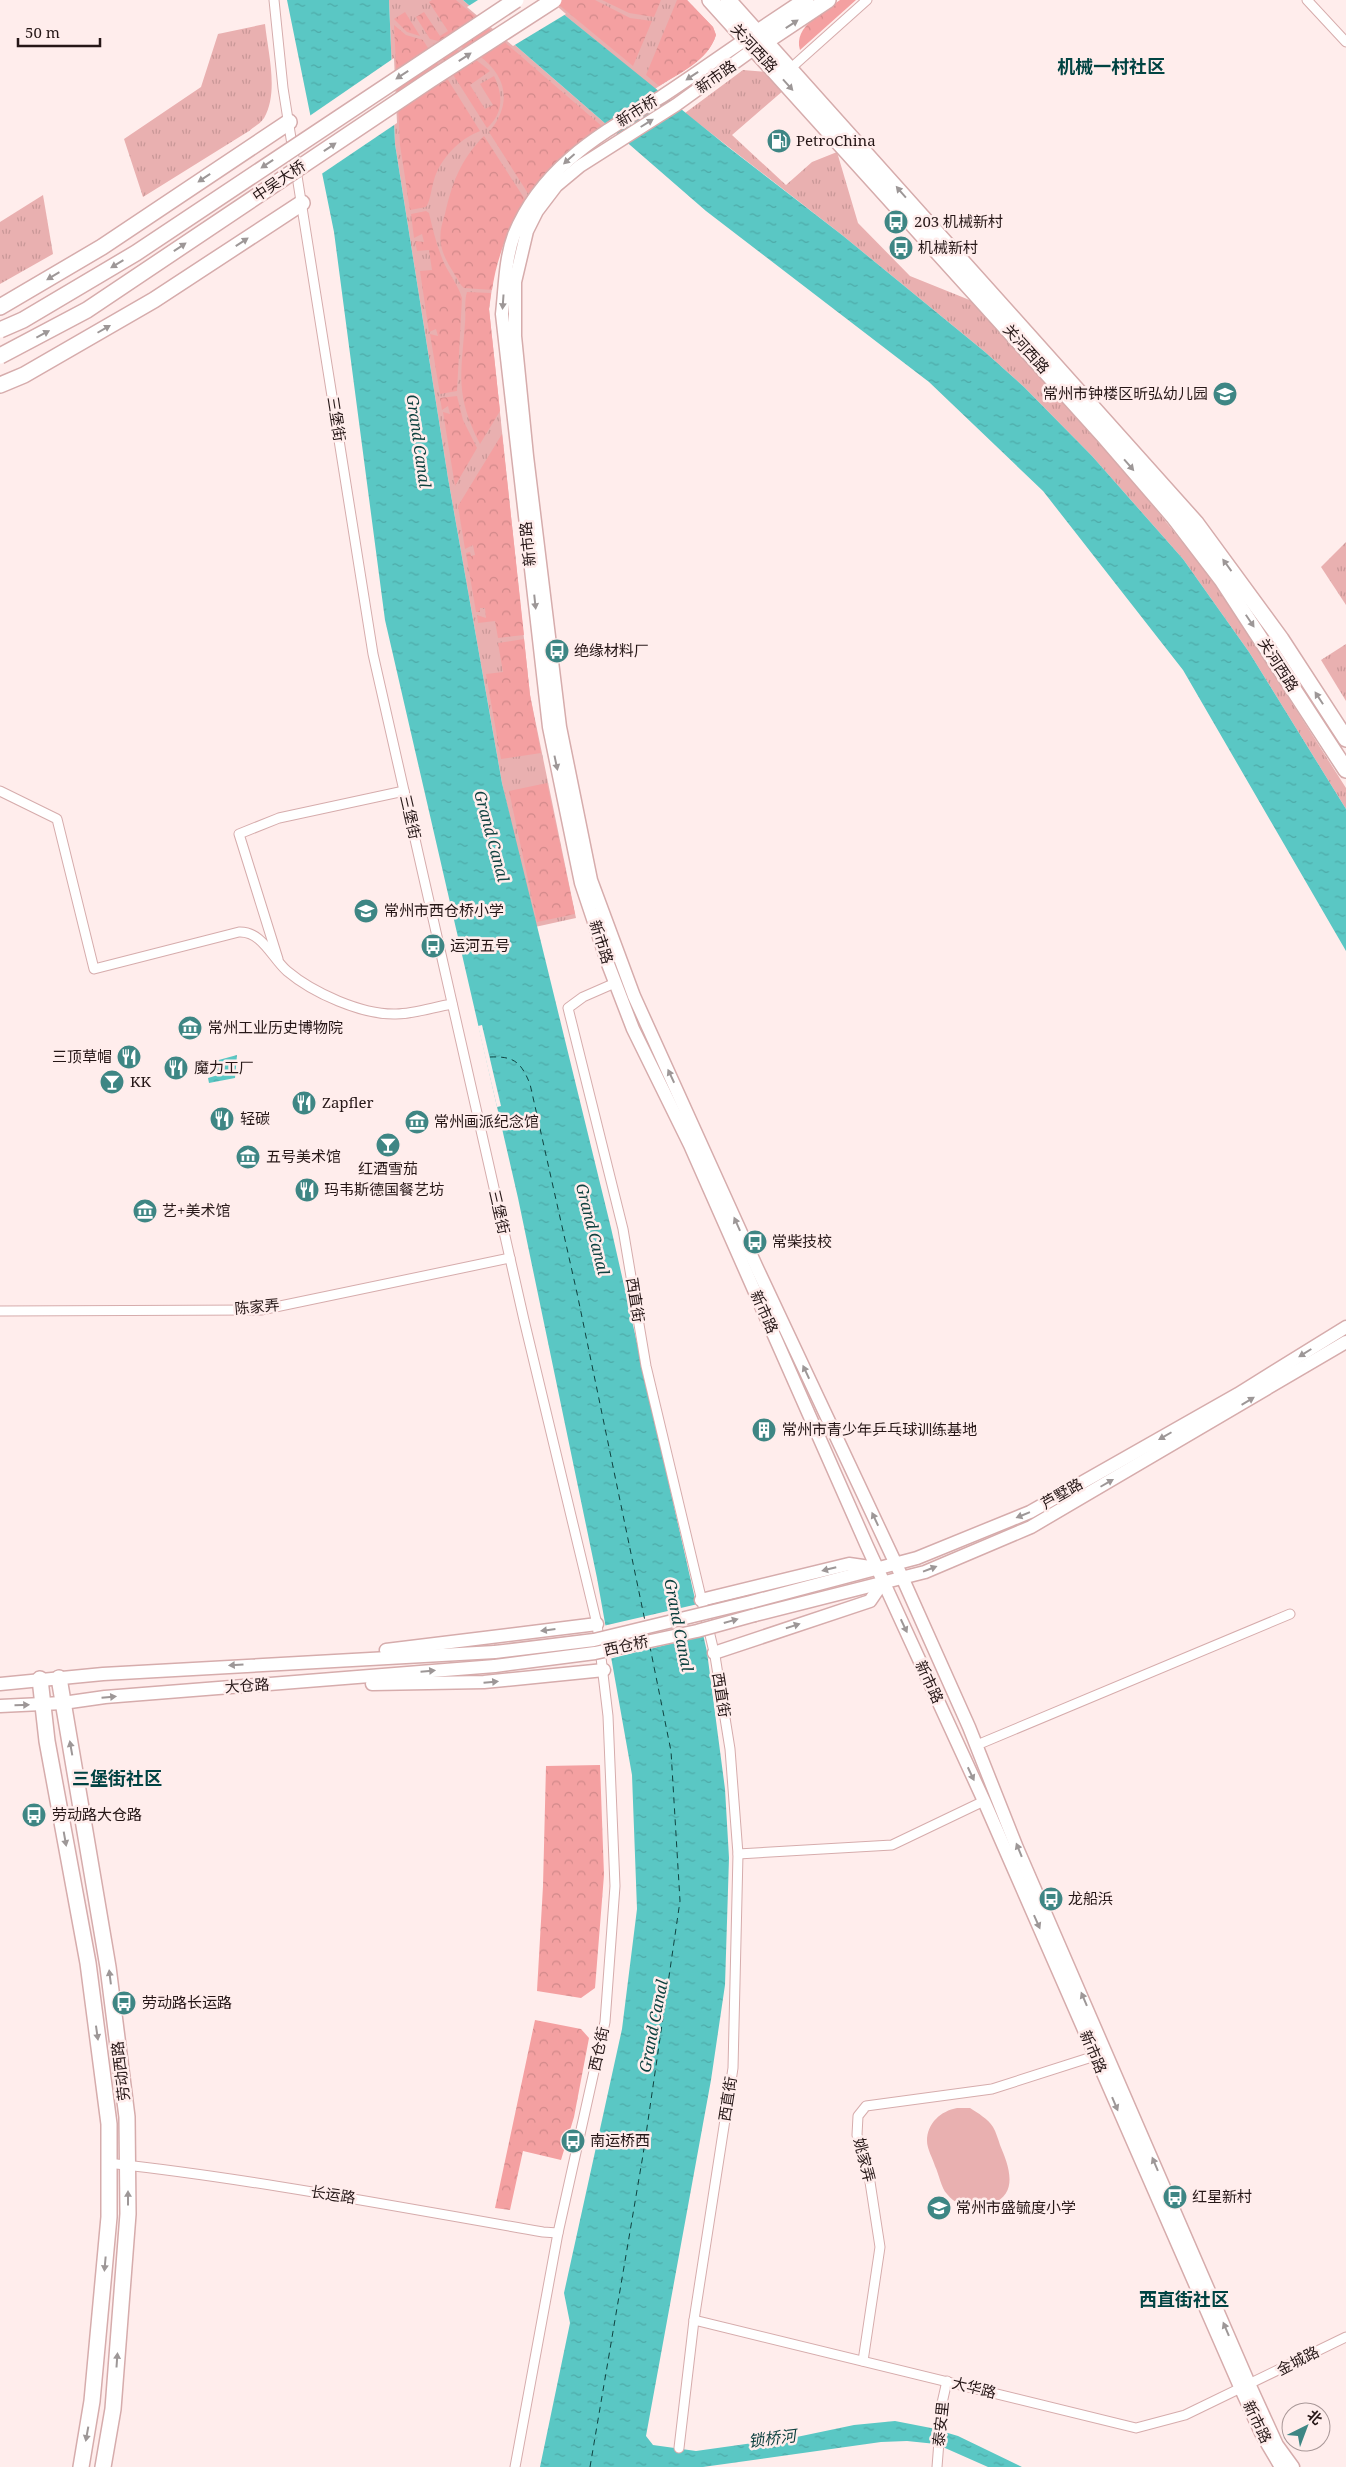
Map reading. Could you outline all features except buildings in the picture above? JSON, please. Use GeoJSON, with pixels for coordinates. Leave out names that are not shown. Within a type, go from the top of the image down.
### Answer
{"type":"FeatureCollection","features":[{"type":"Feature","properties":{"kind":"main road","name":"中吴大桥"},"geometry":{"type":"LineString","coordinates":[[0,330],[24,320],[136,252],[516,0]]}},
{"type":"Feature","properties":{"kind":"main road","name":"中吴大桥"},"geometry":{"type":"LineString","coordinates":[[0,356],[87,310],[430,80],[554,0]]}},
{"type":"Feature","properties":{"kind":"main road","name":"关河西路"},"geometry":{"type":"LineString","coordinates":[[710,0],[791,68],[1196,523],[1280,638],[1346,739]]}},
{"type":"Feature","properties":{"kind":"main road","name":"关河西路"},"geometry":{"type":"LineString","coordinates":[[728,0],[756,40],[1173,516],[1222,580],[1346,770]]}},
{"type":"Feature","properties":{"kind":"main road"},"geometry":{"type":"LineString","coordinates":[[756,40],[806,0]]}},
{"type":"Feature","properties":{"kind":"main road"},"geometry":{"type":"LineString","coordinates":[[756,40],[828,0]]}},
{"type":"Feature","properties":{"kind":"main road"},"geometry":{"type":"LineString","coordinates":[[0,307],[102,247],[289,122]]}},
{"type":"Feature","properties":{"kind":"main road"},"geometry":{"type":"LineString","coordinates":[[0,385],[24,375],[154,300],[302,203]]}},
{"type":"Feature","properties":{"kind":"main road","name":"劳动西路"},"geometry":{"type":"LineString","coordinates":[[59,1678],[108,1967],[126,2117],[128,2214],[113,2408],[103,2467]]}},
{"type":"Feature","properties":{"kind":"main road","name":"劳动西路"},"geometry":{"type":"LineString","coordinates":[[40,1679],[47,1740],[88,1964],[109,2124],[109,2217],[92,2401],[81,2467]]}},
{"type":"Feature","properties":{"kind":"street","name":"三堡街"},"geometry":{"type":"LineString","coordinates":[[274,0],[289,122],[373,654],[510,1258],[597,1624]]}},
{"type":"Feature","properties":{"kind":"street"},"geometry":{"type":"LineString","coordinates":[[791,68],[867,0]]}},
{"type":"Feature","properties":{"kind":"street"},"geometry":{"type":"LineString","coordinates":[[1308,0],[1346,42]]}},
{"type":"Feature","properties":{"kind":"street","name":"新市路"},"geometry":{"type":"LineString","coordinates":[[666,93],[756,40]]}},
{"type":"Feature","properties":{"kind":"street","name":"新市路"},"geometry":{"type":"LineString","coordinates":[[676,105],[756,40]]}},
{"type":"Feature","properties":{"kind":"street","name":"新市桥"},"geometry":{"type":"LineString","coordinates":[[608,130],[666,93]]}},
{"type":"Feature","properties":{"kind":"street","name":"新市桥"},"geometry":{"type":"LineString","coordinates":[[618,141],[676,105]]}},
{"type":"Feature","properties":{"kind":"street","name":"新市路"},"geometry":{"type":"LineString","coordinates":[[608,130],[572,155],[544,182],[526,209],[514,236],[508,262],[502,314],[549,727],[581,882],[615,984],[633,1030],[690,1145],[883,1582],[984,1801],[1095,2056],[1245,2387],[1277,2445],[1293,2467]]}},
{"type":"Feature","properties":{"kind":"street","name":"新市路"},"geometry":{"type":"LineString","coordinates":[[618,141],[556,186],[542,205],[526,231],[516,282],[515,336],[527,456],[562,737],[591,880],[634,996],[757,1268],[896,1563],[977,1745],[1017,1848],[1245,2387],[1262,2435],[1281,2467]]}},
{"type":"Feature","properties":{"kind":"street"},"geometry":{"type":"LineString","coordinates":[[0,791],[56,818],[94,969],[239,932],[248,932],[258,938],[288,972],[323,994],[367,1011],[396,1014],[452,1004]]}},
{"type":"Feature","properties":{"kind":"street"},"geometry":{"type":"LineString","coordinates":[[279,962],[239,834],[279,818],[404,791]]}},
{"type":"Feature","properties":{"kind":"street","name":"西直街"},"geometry":{"type":"LineString","coordinates":[[615,984],[583,997],[568,1008],[624,1229],[646,1366],[714,1653],[730,1748],[738,1854],[733,2068],[694,2320],[679,2448]]}},
{"type":"Feature","properties":{"kind":"street","name":"陈家弄"},"geometry":{"type":"LineString","coordinates":[[0,1311],[261,1310],[510,1258]]}},
{"type":"Feature","properties":{"kind":"street","name":"芦墅路"},"geometry":{"type":"LineString","coordinates":[[751,1602],[917,1558],[1030,1512],[1238,1394],[1346,1328]]}},
{"type":"Feature","properties":{"kind":"street","name":"芦墅路"},"geometry":{"type":"LineString","coordinates":[[755,1615],[925,1572],[1031,1527],[1346,1342]]}},
{"type":"Feature","properties":{"kind":"street"},"geometry":{"type":"LineString","coordinates":[[701,1600],[849,1564],[877,1568]]}},
{"type":"Feature","properties":{"kind":"street"},"geometry":{"type":"LineString","coordinates":[[714,1653],[870,1601],[883,1582]]}},
{"type":"Feature","properties":{"kind":"street","name":"西仓桥"},"geometry":{"type":"LineString","coordinates":[[495,1652],[594,1640],[751,1602]]}},
{"type":"Feature","properties":{"kind":"street"},"geometry":{"type":"LineString","coordinates":[[977,1745],[1290,1614]]}},
{"type":"Feature","properties":{"kind":"street","name":"西仓桥"},"geometry":{"type":"LineString","coordinates":[[495,1666],[595,1653],[697,1631],[755,1615]]}},
{"type":"Feature","properties":{"kind":"street"},"geometry":{"type":"LineString","coordinates":[[261,1664],[597,1624]]}},
{"type":"Feature","properties":{"kind":"street","name":"西仓街"},"geometry":{"type":"LineString","coordinates":[[515,2467],[558,2233],[605,2022],[615,1886],[608,1716],[597,1624]]}},
{"type":"Feature","properties":{"kind":"street","name":"大仓路"},"geometry":{"type":"LineString","coordinates":[[0,1684],[40,1679],[261,1664],[495,1652]]}},
{"type":"Feature","properties":{"kind":"street","name":"大仓路"},"geometry":{"type":"LineString","coordinates":[[0,1706],[63,1703],[105,1697],[495,1666]]}},
{"type":"Feature","properties":{"kind":"street"},"geometry":{"type":"LineString","coordinates":[[267,1684],[484,1682],[604,1670]]}},
{"type":"Feature","properties":{"kind":"street"},"geometry":{"type":"LineString","coordinates":[[738,1854],[892,1844],[984,1801]]}},
{"type":"Feature","properties":{"kind":"street","name":"姚家弄"},"geometry":{"type":"LineString","coordinates":[[863,2361],[880,2247],[868,2169],[857,2135],[858,2116],[861,2110],[866,2106],[992,2089],[1095,2056]]}},
{"type":"Feature","properties":{"kind":"street","name":"长运路"},"geometry":{"type":"LineString","coordinates":[[108,2163],[396,2205],[533,2231],[558,2233]]}},
{"type":"Feature","properties":{"kind":"street","name":"大华路"},"geometry":{"type":"LineString","coordinates":[[694,2320],[1136,2428],[1185,2415],[1245,2387]]}},
{"type":"Feature","properties":{"kind":"street","name":"金城路"},"geometry":{"type":"LineString","coordinates":[[1245,2387],[1346,2337]]}},
{"type":"Feature","properties":{"kind":"street","name":"泰安里"},"geometry":{"type":"LineString","coordinates":[[937,2464],[942,2403],[947,2382]]}},
{"type":"Feature","properties":{"kind":"green space"},"geometry":{"type":"Polygon","coordinates":[[[389,0],[463,0],[607,125],[559,158],[538,182],[514,219],[496,261],[489,309],[530,695],[576,918],[535,927],[502,783],[448,478],[395,144],[389,0]]]}},
{"type":"Feature","properties":{"kind":"green space"},"geometry":{"type":"Polygon","coordinates":[[[432,0],[456,0],[604,128],[554,165],[529,195],[489,132],[501,112],[504,101],[501,81],[488,63],[473,52],[430,39],[416,17],[424,12],[440,36],[448,31],[429,2],[432,0]]]}},
{"type":"Feature","properties":{"kind":"green space"},"geometry":{"type":"Polygon","coordinates":[[[546,0],[687,0],[713,27],[716,35],[706,53],[699,60],[655,89],[546,0]]]}},
{"type":"Feature","properties":{"kind":"green space"},"geometry":{"type":"Polygon","coordinates":[[[553,0],[595,0],[630,18],[652,21],[633,66],[553,0]]]}},
{"type":"Feature","properties":{"kind":"green space"},"geometry":{"type":"Polygon","coordinates":[[[602,0],[661,0],[654,17],[629,13],[602,0]]]}},
{"type":"Feature","properties":{"kind":"green space"},"geometry":{"type":"Polygon","coordinates":[[[677,0],[687,0],[713,27],[716,35],[707,52],[700,59],[685,71],[659,86],[646,75],[677,0]]]}},
{"type":"Feature","properties":{"kind":"green space"},"geometry":{"type":"Polygon","coordinates":[[[840,0],[856,0],[800,50],[799,41],[805,27],[811,20],[840,0]]]}},
{"type":"Feature","properties":{"kind":"green space"},"geometry":{"type":"Polygon","coordinates":[[[405,12],[420,36],[407,32],[394,19],[405,12]]]}},
{"type":"Feature","properties":{"kind":"green space"},"geometry":{"type":"Polygon","coordinates":[[[265,24],[272,84],[271,96],[264,118],[249,131],[143,197],[124,139],[201,87],[218,34],[265,24]]]}},
{"type":"Feature","properties":{"kind":"green space"},"geometry":{"type":"Polygon","coordinates":[[[394,25],[406,35],[423,40],[480,131],[458,144],[446,157],[437,172],[426,207],[410,210],[400,145],[394,25]]]}},
{"type":"Feature","properties":{"kind":"green space"},"geometry":{"type":"Polygon","coordinates":[[[433,43],[463,53],[490,71],[470,85],[485,109],[493,105],[480,84],[494,76],[499,90],[500,104],[497,116],[487,128],[433,43]]]}},
{"type":"Feature","properties":{"kind":"green space"},"geometry":{"type":"Polygon","coordinates":[[[743,70],[766,72],[784,90],[732,135],[786,185],[812,162],[837,152],[858,223],[910,276],[977,303],[1142,492],[1219,588],[1346,788],[1346,809],[1249,652],[1183,559],[1092,456],[1024,387],[985,352],[842,235],[685,113],[743,70]]]}},
{"type":"Feature","properties":{"kind":"green space"},"geometry":{"type":"Polygon","coordinates":[[[484,136],[526,201],[504,244],[492,290],[464,288],[446,260],[440,240],[442,225],[458,172],[469,154],[484,136]]]}},
{"type":"Feature","properties":{"kind":"green space"},"geometry":{"type":"Polygon","coordinates":[[[43,195],[53,254],[0,284],[0,222],[43,195]]]}},
{"type":"Feature","properties":{"kind":"green space"},"geometry":{"type":"Polygon","coordinates":[[[426,211],[429,213],[437,245],[444,263],[462,298],[457,391],[440,394],[430,334],[438,336],[436,329],[429,332],[420,271],[432,270],[429,250],[417,251],[415,241],[424,242],[422,234],[414,238],[411,214],[426,211]]]}},
{"type":"Feature","properties":{"kind":"green space"},"geometry":{"type":"Polygon","coordinates":[[[467,292],[491,293],[489,309],[500,411],[480,444],[472,427],[463,398],[461,371],[467,292]]]}},
{"type":"Feature","properties":{"kind":"green space"},"geometry":{"type":"Polygon","coordinates":[[[457,396],[463,420],[477,448],[455,486],[443,412],[450,414],[448,406],[442,410],[440,398],[457,396]]]}},
{"type":"Feature","properties":{"kind":"green space"},"geometry":{"type":"Polygon","coordinates":[[[502,434],[524,635],[498,638],[495,621],[478,623],[477,615],[486,618],[485,608],[480,608],[480,612],[476,612],[466,553],[470,552],[471,556],[475,555],[473,545],[465,549],[458,506],[502,434]]]}},
{"type":"Feature","properties":{"kind":"green space"},"geometry":{"type":"Polygon","coordinates":[[[1346,542],[1346,605],[1321,567],[1346,542]]]}},
{"type":"Feature","properties":{"kind":"green space"},"geometry":{"type":"Polygon","coordinates":[[[524,639],[530,695],[541,753],[501,759],[486,674],[503,672],[498,643],[524,639]]]}},
{"type":"Feature","properties":{"kind":"green space"},"geometry":{"type":"Polygon","coordinates":[[[1346,644],[1346,701],[1321,660],[1346,644]]]}},
{"type":"Feature","properties":{"kind":"green space"},"geometry":{"type":"Polygon","coordinates":[[[547,783],[575,914],[537,922],[509,791],[547,783]]]}},
{"type":"Feature","properties":{"kind":"green space"},"geometry":{"type":"Polygon","coordinates":[[[600,1765],[604,1875],[595,1988],[581,1998],[537,1991],[543,1886],[546,1766],[600,1765]]]}},
{"type":"Feature","properties":{"kind":"green space"},"geometry":{"type":"Polygon","coordinates":[[[535,2020],[581,2029],[589,2038],[574,2117],[561,2160],[523,2151],[510,2210],[495,2208],[535,2020]]]}},
{"type":"Feature","properties":{"kind":"green space"},"geometry":{"type":"Polygon","coordinates":[[[957,2108],[970,2108],[988,2121],[995,2131],[1008,2169],[1010,2178],[1006,2193],[1001,2199],[986,2206],[968,2207],[951,2199],[943,2188],[929,2151],[927,2141],[932,2123],[940,2115],[957,2108]]]}},
{"type":"Feature","properties":{"kind":"water","name":"Grand Canal"},"geometry":{"type":"Polygon","coordinates":[[[287,0],[389,0],[395,144],[448,478],[502,783],[611,1228],[707,1652],[725,1789],[729,1858],[725,1985],[711,2080],[646,2436],[653,2445],[696,2451],[753,2443],[759,2445],[854,2425],[895,2421],[931,2428],[958,2436],[1022,2467],[988,2467],[936,2444],[907,2441],[881,2442],[703,2467],[540,2467],[570,2323],[564,2293],[622,2029],[637,1909],[632,1775],[597,1578],[518,1198],[385,620],[334,232],[287,0]]]}},
{"type":"Feature","properties":{"kind":"water"},"geometry":{"type":"Polygon","coordinates":[[[463,0],[546,0],[728,147],[842,235],[985,352],[1024,387],[1092,456],[1183,559],[1249,652],[1346,809],[1346,951],[1183,670],[1043,491],[929,382],[706,211],[463,0]]]}},
{"type":"Feature","properties":{"kind":"water"},"geometry":{"type":"Polygon","coordinates":[[[237,1055],[235,1078],[209,1083],[208,1078],[218,1075],[215,1061],[237,1055]]]}},
{"type":"Feature","properties":{"kind":"pier"},"geometry":{"type":"Polygon","coordinates":[[[478,0],[550,0],[566,14],[513,46],[467,7],[478,0]]]}},
{"type":"Feature","properties":{"kind":"pier"},"geometry":{"type":"Polygon","coordinates":[[[394,58],[397,123],[320,175],[308,117],[394,58]]]}},
{"type":"Feature","properties":{"kind":"pier"},"geometry":{"type":"Polygon","coordinates":[[[482,1025],[501,1106],[497,1107],[478,1026],[482,1025]]]}},
{"type":"Feature","properties":{"kind":"pier"},"geometry":{"type":"Polygon","coordinates":[[[698,1604],[706,1635],[609,1659],[603,1626],[698,1604]]]}},
{"type":"Feature","properties":{"kind":"ferry route"},"geometry":{"type":"LineString","coordinates":[[490,1057],[511,1059],[516,1062],[523,1070],[530,1084],[577,1293],[645,1621]]}},
{"type":"Feature","properties":{"kind":"ferry route"},"geometry":{"type":"LineString","coordinates":[[590,2467],[643,2155],[680,1901],[671,1751],[650,1647]]}},
{"type":"Feature","properties":{"kind":"place","name":"PetroChina"},"geometry":{"type":"Point","coordinates":[779,141]}},
{"type":"Feature","properties":{"kind":"place","name":"203 机械新村"},"geometry":{"type":"Point","coordinates":[896,222]}},
{"type":"Feature","properties":{"kind":"place","name":"机械新村"},"geometry":{"type":"Point","coordinates":[901,248]}},
{"type":"Feature","properties":{"kind":"place","name":"常州市钟楼区昕弘幼儿园"},"geometry":{"type":"Point","coordinates":[1225,394]}},
{"type":"Feature","properties":{"kind":"place","name":"绝缘材料厂"},"geometry":{"type":"Point","coordinates":[557,651]}},
{"type":"Feature","properties":{"kind":"place","name":"常州市西仓桥小学"},"geometry":{"type":"Point","coordinates":[366,911]}},
{"type":"Feature","properties":{"kind":"place","name":"运河五号"},"geometry":{"type":"Point","coordinates":[433,946]}},
{"type":"Feature","properties":{"kind":"place","name":"常州工业历史博物院"},"geometry":{"type":"Point","coordinates":[190,1028]}},
{"type":"Feature","properties":{"kind":"place","name":"三顶草帽"},"geometry":{"type":"Point","coordinates":[129,1057]}},
{"type":"Feature","properties":{"kind":"place","name":"魔力工厂"},"geometry":{"type":"Point","coordinates":[176,1068]}},
{"type":"Feature","properties":{"kind":"place","name":"KK"},"geometry":{"type":"Point","coordinates":[112,1082]}},
{"type":"Feature","properties":{"kind":"place","name":"Zapfler"},"geometry":{"type":"Point","coordinates":[304,1103]}},
{"type":"Feature","properties":{"kind":"place","name":"轻碳"},"geometry":{"type":"Point","coordinates":[222,1119]}},
{"type":"Feature","properties":{"kind":"place","name":"常州画派纪念馆"},"geometry":{"type":"Point","coordinates":[417,1122]}},
{"type":"Feature","properties":{"kind":"place","name":"红酒雪茄"},"geometry":{"type":"Point","coordinates":[388,1145]}},
{"type":"Feature","properties":{"kind":"place","name":"五号美术馆"},"geometry":{"type":"Point","coordinates":[248,1157]}},
{"type":"Feature","properties":{"kind":"place","name":"玛韦斯德国餐艺坊"},"geometry":{"type":"Point","coordinates":[307,1190]}},
{"type":"Feature","properties":{"kind":"place","name":"艺+美术馆"},"geometry":{"type":"Point","coordinates":[145,1211]}},
{"type":"Feature","properties":{"kind":"place","name":"常柴技校"},"geometry":{"type":"Point","coordinates":[755,1242]}},
{"type":"Feature","properties":{"kind":"place","name":"常州市青少年乒乓球训练基地"},"geometry":{"type":"Point","coordinates":[764,1430]}},
{"type":"Feature","properties":{"kind":"place","name":"劳动路大仓路"},"geometry":{"type":"Point","coordinates":[34,1815]}},
{"type":"Feature","properties":{"kind":"place","name":"龙船浜"},"geometry":{"type":"Point","coordinates":[1051,1899]}},
{"type":"Feature","properties":{"kind":"place","name":"劳动路长运路"},"geometry":{"type":"Point","coordinates":[124,2003]}},
{"type":"Feature","properties":{"kind":"place","name":"南运桥西"},"geometry":{"type":"Point","coordinates":[573,2141]}},
{"type":"Feature","properties":{"kind":"place","name":"红星新村"},"geometry":{"type":"Point","coordinates":[1175,2197]}},
{"type":"Feature","properties":{"kind":"place","name":"常州市盛毓度小学"},"geometry":{"type":"Point","coordinates":[939,2208]}},
{"type":"Feature","properties":{"kind":"district","name":"机械一村社区"},"geometry":{"type":"Point","coordinates":[1111,67]}},
{"type":"Feature","properties":{"kind":"district","name":"三堡街社区"},"geometry":{"type":"Point","coordinates":[117,1779]}},
{"type":"Feature","properties":{"kind":"district","name":"西直街社区"},"geometry":{"type":"Point","coordinates":[1184,2300]}},
{"type":"Feature","properties":{"kind":"water label","name":"锁桥河"},"geometry":{"type":"Point","coordinates":[772,2438]}}]}
